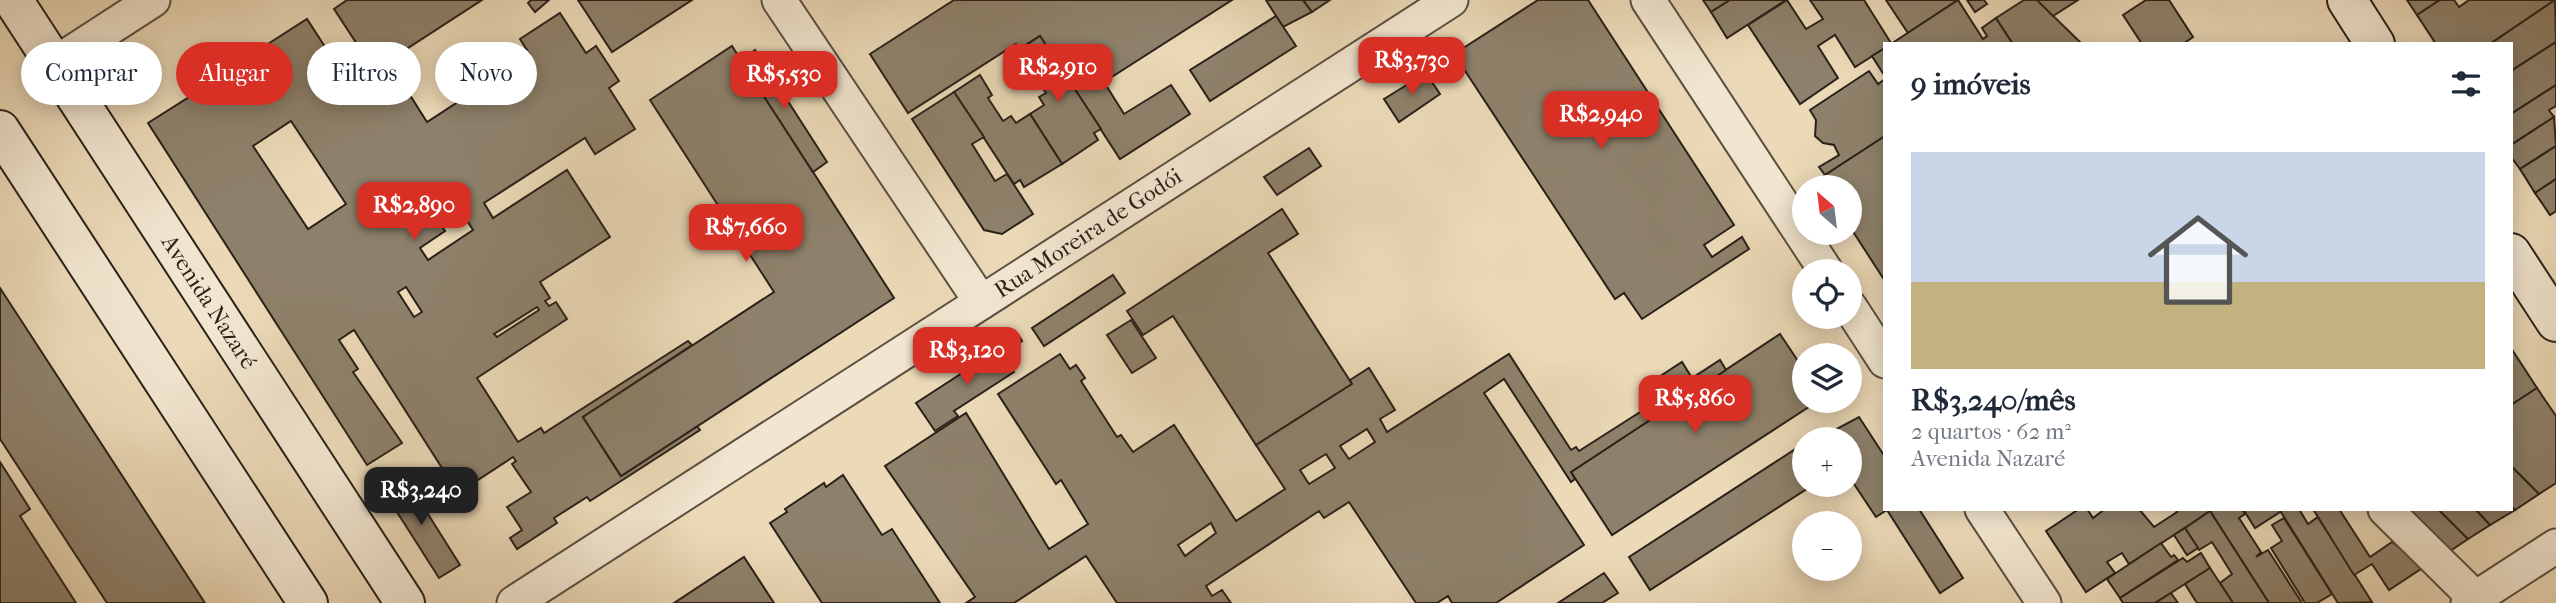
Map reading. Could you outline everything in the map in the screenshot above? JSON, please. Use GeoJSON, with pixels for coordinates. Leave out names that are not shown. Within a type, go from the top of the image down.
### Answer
{"type":"FeatureCollection","features":[{"type":"Feature","properties":{"kind":"main road","name":"Avenida Nazaré"},"geometry":{"type":"LineString","coordinates":[[13,0],[40,42]]}},
{"type":"Feature","properties":{"kind":"main road"},"geometry":{"type":"LineString","coordinates":[[2347,0],[2374,42]]}},
{"type":"Feature","properties":{"kind":"main road","name":"Avenida Nazaré"},"geometry":{"type":"LineString","coordinates":[[81,105],[405,603]]}},
{"type":"Feature","properties":{"kind":"main road"},"geometry":{"type":"LineString","coordinates":[[0,130],[308,603]]}},
{"type":"Feature","properties":{"kind":"main road"},"geometry":{"type":"LineString","coordinates":[[2513,256],[2556,321]]}},
{"type":"Feature","properties":{"kind":"street"},"geometry":{"type":"LineString","coordinates":[[88,42],[153,0]]}},
{"type":"Feature","properties":{"kind":"street"},"geometry":{"type":"LineString","coordinates":[[779,0],[981,302]]}},
{"type":"Feature","properties":{"kind":"street","name":"Rua Moreira de Godói"},"geometry":{"type":"LineString","coordinates":[[514,603],[1451,0]]}},
{"type":"Feature","properties":{"kind":"street"},"geometry":{"type":"LineString","coordinates":[[1648,0],[1818,259]]}},
{"type":"Feature","properties":{"kind":"street"},"geometry":{"type":"LineString","coordinates":[[1862,326],[1883,358]]}},
{"type":"Feature","properties":{"kind":"street"},"geometry":{"type":"LineString","coordinates":[[1983,511],[2044,603]]}},
{"type":"Feature","properties":{"kind":"street"},"geometry":{"type":"LineString","coordinates":[[2387,511],[2471,601],[2556,546]]}},
{"type":"Feature","properties":{"kind":"building"},"geometry":{"type":"Polygon","coordinates":[[[347,0],[482,0],[417,42],[356,42],[334,9],[347,0]]]}},
{"type":"Feature","properties":{"kind":"building"},"geometry":{"type":"Polygon","coordinates":[[[531,0],[549,0],[535,12],[528,3],[531,0]]]}},
{"type":"Feature","properties":{"kind":"building"},"geometry":{"type":"Polygon","coordinates":[[[578,0],[692,0],[612,52],[578,0]]]}},
{"type":"Feature","properties":{"kind":"building"},"geometry":{"type":"Polygon","coordinates":[[[954,0],[1232,0],[1104,82],[1124,114],[1171,85],[1190,114],[1120,159],[1040,36],[1019,49],[1016,44],[908,113],[870,54],[954,0]]]}},
{"type":"Feature","properties":{"kind":"building"},"geometry":{"type":"Polygon","coordinates":[[[1266,0],[1303,0],[1312,12],[1283,27],[1266,0]]]}},
{"type":"Feature","properties":{"kind":"building"},"geometry":{"type":"Polygon","coordinates":[[[1303,0],[1330,0],[1312,12],[1303,0]]]}},
{"type":"Feature","properties":{"kind":"building"},"geometry":{"type":"Polygon","coordinates":[[[1538,0],[1588,0],[1734,225],[1704,245],[1712,257],[1742,237],[1749,249],[1642,319],[1624,293],[1615,299],[1454,54],[1538,0]]]}},
{"type":"Feature","properties":{"kind":"building"},"geometry":{"type":"Polygon","coordinates":[[[1703,0],[1730,0],[1711,12],[1703,0]]]}},
{"type":"Feature","properties":{"kind":"building"},"geometry":{"type":"Polygon","coordinates":[[[1730,0],[1786,0],[1727,38],[1711,12],[1730,0]]]}},
{"type":"Feature","properties":{"kind":"building"},"geometry":{"type":"Polygon","coordinates":[[[1787,0],[1806,29],[1823,19],[1810,0],[1864,0],[1890,42],[1883,42],[1883,49],[1855,67],[1835,35],[1818,46],[1838,78],[1800,104],[1748,25],[1787,0]]]}},
{"type":"Feature","properties":{"kind":"building"},"geometry":{"type":"Polygon","coordinates":[[[1886,0],[1958,0],[1908,33],[1886,0]]]}},
{"type":"Feature","properties":{"kind":"building"},"geometry":{"type":"Polygon","coordinates":[[[1958,0],[1983,39],[1987,36],[1982,28],[1996,18],[2012,42],[1894,42],[1958,0]]]}},
{"type":"Feature","properties":{"kind":"building"},"geometry":{"type":"Polygon","coordinates":[[[1967,0],[1984,0],[1987,4],[1975,12],[1967,0]]]}},
{"type":"Feature","properties":{"kind":"building"},"geometry":{"type":"Polygon","coordinates":[[[2024,0],[2037,0],[2080,42],[2012,42],[1996,18],[2024,0]]]}},
{"type":"Feature","properties":{"kind":"building"},"geometry":{"type":"Polygon","coordinates":[[[2037,0],[2078,0],[2053,16],[2037,0]]]}},
{"type":"Feature","properties":{"kind":"building"},"geometry":{"type":"Polygon","coordinates":[[[2146,0],[2169,0],[2193,37],[2186,42],[2141,42],[2123,15],[2146,0]]]}},
{"type":"Feature","properties":{"kind":"building"},"geometry":{"type":"Polygon","coordinates":[[[2407,0],[2440,0],[2417,15],[2407,0]]]}},
{"type":"Feature","properties":{"kind":"building"},"geometry":{"type":"Polygon","coordinates":[[[2440,0],[2454,0],[2459,7],[2469,0],[2555,0],[2493,42],[2435,42],[2417,15],[2440,0]]]}},
{"type":"Feature","properties":{"kind":"building"},"geometry":{"type":"Polygon","coordinates":[[[2555,0],[2556,42],[2513,70],[2513,42],[2493,42],[2555,0]]]}},
{"type":"Feature","properties":{"kind":"building"},"geometry":{"type":"Polygon","coordinates":[[[560,13],[586,53],[596,46],[619,81],[609,88],[635,129],[595,154],[585,138],[484,203],[493,218],[567,170],[610,237],[540,282],[550,298],[545,301],[549,306],[556,302],[567,319],[477,378],[518,442],[541,428],[544,433],[688,341],[692,345],[583,417],[621,476],[697,426],[700,430],[590,501],[587,497],[554,518],[557,523],[517,549],[510,538],[522,530],[507,507],[531,492],[512,464],[516,461],[513,457],[458,493],[354,330],[339,340],[358,369],[353,372],[402,443],[367,465],[148,123],[177,105],[293,105],[293,42],[271,42],[307,19],[322,42],[307,42],[307,105],[416,105],[427,122],[453,105],[537,105],[537,42],[522,42],[520,39],[560,13]],[[291,121],[253,146],[308,229],[346,204],[291,121]],[[444,185],[423,198],[445,231],[420,248],[428,260],[473,230],[444,185]],[[406,287],[398,292],[414,317],[422,312],[406,287]],[[537,307],[494,334],[497,337],[539,310],[537,307]]]}},
{"type":"Feature","properties":{"kind":"building"},"geometry":{"type":"Polygon","coordinates":[[[1276,16],[1296,46],[1210,101],[1190,70],[1276,16]]]}},
{"type":"Feature","properties":{"kind":"building"},"geometry":{"type":"Polygon","coordinates":[[[1040,36],[1101,129],[1094,133],[1098,140],[1062,164],[1030,114],[1044,105],[1039,97],[1046,93],[1031,70],[1026,73],[1014,53],[1040,36]]]}},
{"type":"Feature","properties":{"kind":"building"},"geometry":{"type":"Polygon","coordinates":[[[2556,42],[2556,85],[2513,113],[2513,70],[2556,42]]]}},
{"type":"Feature","properties":{"kind":"building"},"geometry":{"type":"Polygon","coordinates":[[[732,46],[894,298],[621,476],[583,417],[774,292],[650,100],[732,46]]]}},
{"type":"Feature","properties":{"kind":"building"},"geometry":{"type":"Polygon","coordinates":[[[1883,49],[1883,73],[1872,56],[1883,49]]]}},
{"type":"Feature","properties":{"kind":"building"},"geometry":{"type":"Polygon","coordinates":[[[755,50],[827,162],[813,172],[741,61],[755,50]]]}},
{"type":"Feature","properties":{"kind":"building"},"geometry":{"type":"Polygon","coordinates":[[[1869,71],[1878,84],[1883,80],[1883,137],[1825,175],[1819,167],[1839,155],[1834,145],[1823,143],[1815,136],[1816,120],[1810,110],[1869,71]]]}},
{"type":"Feature","properties":{"kind":"building"},"geometry":{"type":"Polygon","coordinates":[[[1426,73],[1440,94],[1399,122],[1384,99],[1426,73]]]}},
{"type":"Feature","properties":{"kind":"building"},"geometry":{"type":"Polygon","coordinates":[[[980,75],[992,95],[988,98],[1003,121],[1011,116],[1016,123],[1030,114],[1062,164],[1024,187],[1020,180],[1014,184],[954,92],[980,75]]]}},
{"type":"Feature","properties":{"kind":"building"},"geometry":{"type":"Polygon","coordinates":[[[2556,85],[2556,106],[2549,110],[2554,117],[2513,144],[2513,113],[2556,85]]]}},
{"type":"Feature","properties":{"kind":"building"},"geometry":{"type":"Polygon","coordinates":[[[954,92],[984,137],[972,144],[995,181],[1007,174],[1033,214],[1002,234],[984,230],[912,119],[954,92]]]}},
{"type":"Feature","properties":{"kind":"building"},"geometry":{"type":"Polygon","coordinates":[[[2554,117],[2556,146],[2520,169],[2513,160],[2513,144],[2554,117]]]}},
{"type":"Feature","properties":{"kind":"building"},"geometry":{"type":"Polygon","coordinates":[[[1883,137],[1883,278],[1862,245],[1862,175],[1825,175],[1883,137]]]}},
{"type":"Feature","properties":{"kind":"building"},"geometry":{"type":"Polygon","coordinates":[[[2556,146],[2556,179],[2535,193],[2520,169],[2556,146]]]}},
{"type":"Feature","properties":{"kind":"building"},"geometry":{"type":"Polygon","coordinates":[[[1309,148],[1321,166],[1277,195],[1264,177],[1309,148]]]}},
{"type":"Feature","properties":{"kind":"building"},"geometry":{"type":"Polygon","coordinates":[[[2556,179],[2556,211],[2550,215],[2535,193],[2556,179]]]}},
{"type":"Feature","properties":{"kind":"building"},"geometry":{"type":"Polygon","coordinates":[[[1282,209],[1298,234],[1268,253],[1352,384],[1256,445],[1173,316],[1143,335],[1127,311],[1282,209]]]}},
{"type":"Feature","properties":{"kind":"building"},"geometry":{"type":"Polygon","coordinates":[[[1113,275],[1125,293],[1044,346],[1032,328],[1113,275]]]}},
{"type":"Feature","properties":{"kind":"building"},"geometry":{"type":"Polygon","coordinates":[[[0,288],[205,603],[107,603],[0,439],[0,288]]]}},
{"type":"Feature","properties":{"kind":"building"},"geometry":{"type":"Polygon","coordinates":[[[1131,320],[1156,358],[1132,373],[1107,335],[1131,320]]]}},
{"type":"Feature","properties":{"kind":"building"},"geometry":{"type":"Polygon","coordinates":[[[1780,334],[1792,352],[1792,413],[1800,413],[1612,535],[1571,472],[1780,334]]]}},
{"type":"Feature","properties":{"kind":"building"},"geometry":{"type":"Polygon","coordinates":[[[1019,336],[1022,341],[1004,357],[1014,372],[954,411],[958,416],[935,431],[916,403],[1019,336]]]}},
{"type":"Feature","properties":{"kind":"building"},"geometry":{"type":"Polygon","coordinates":[[[2513,351],[2537,388],[2513,404],[2513,351]]]}},
{"type":"Feature","properties":{"kind":"building"},"geometry":{"type":"Polygon","coordinates":[[[1060,354],[1070,369],[1076,365],[1085,378],[1081,381],[1117,437],[1121,435],[1133,452],[1174,425],[1236,521],[1285,489],[1256,445],[1352,384],[1350,380],[1369,368],[1395,410],[1380,419],[1387,432],[1509,354],[1571,450],[1576,447],[1579,451],[1673,391],[1662,375],[1682,362],[1692,378],[1720,360],[1726,370],[1571,472],[1575,479],[1571,482],[1504,379],[1484,393],[1584,545],[1496,603],[1452,603],[1448,596],[1437,603],[1416,603],[1349,502],[1324,518],[1319,511],[1206,586],[1212,596],[1222,590],[1231,603],[1117,603],[1086,556],[1014,603],[966,603],[975,597],[885,466],[966,413],[1049,549],[1088,524],[1061,480],[1056,484],[998,394],[1060,354]],[[1367,429],[1340,446],[1349,459],[1375,442],[1367,429]],[[1326,454],[1300,470],[1309,484],[1335,468],[1326,454]],[[1211,523],[1178,545],[1185,556],[1216,533],[1211,523]]]}},
{"type":"Feature","properties":{"kind":"building"},"geometry":{"type":"Polygon","coordinates":[[[2537,388],[2556,416],[2556,483],[2539,494],[2513,468],[2513,404],[2537,388]]]}},
{"type":"Feature","properties":{"kind":"building"},"geometry":{"type":"Polygon","coordinates":[[[1859,417],[1883,454],[1883,511],[1885,511],[1876,517],[1862,496],[1862,427],[1840,427],[1859,417]]]}},
{"type":"Feature","properties":{"kind":"building"},"geometry":{"type":"Polygon","coordinates":[[[1792,451],[1792,497],[1794,497],[1650,590],[1629,557],[1792,451]]]}},
{"type":"Feature","properties":{"kind":"building"},"geometry":{"type":"Polygon","coordinates":[[[0,462],[30,509],[20,516],[76,603],[0,603],[0,462]]]}},
{"type":"Feature","properties":{"kind":"building"},"geometry":{"type":"Polygon","coordinates":[[[2513,468],[2539,494],[2515,510],[2513,508],[2513,468]]]}},
{"type":"Feature","properties":{"kind":"building"},"geometry":{"type":"Polygon","coordinates":[[[843,475],[882,535],[892,529],[940,603],[822,603],[770,523],[787,512],[785,509],[824,483],[826,487],[843,475]]]}},
{"type":"Feature","properties":{"kind":"building"},"geometry":{"type":"Polygon","coordinates":[[[404,476],[460,565],[439,578],[383,490],[404,476]]]}},
{"type":"Feature","properties":{"kind":"building"},"geometry":{"type":"Polygon","coordinates":[[[2515,510],[2490,525],[2477,511],[2515,510]]]}},
{"type":"Feature","properties":{"kind":"building"},"geometry":{"type":"Polygon","coordinates":[[[1888,511],[1920,511],[1963,578],[1940,593],[1888,511]]]}},
{"type":"Feature","properties":{"kind":"building"},"geometry":{"type":"Polygon","coordinates":[[[2076,511],[2088,511],[2093,518],[2102,511],[2141,511],[2154,527],[2176,511],[2211,511],[2129,564],[2122,553],[2107,562],[2115,573],[2086,592],[2046,531],[2076,511]]]}},
{"type":"Feature","properties":{"kind":"building"},"geometry":{"type":"Polygon","coordinates":[[[2210,511],[2243,511],[2245,514],[2239,518],[2261,552],[2256,557],[2268,550],[2302,603],[2269,603],[2210,511]]]}},
{"type":"Feature","properties":{"kind":"building"},"geometry":{"type":"Polygon","coordinates":[[[2210,511],[2269,603],[2233,603],[2220,583],[2232,574],[2212,542],[2199,550],[2185,528],[2210,511]]]}},
{"type":"Feature","properties":{"kind":"building"},"geometry":{"type":"Polygon","coordinates":[[[2244,511],[2280,511],[2280,512],[2255,528],[2244,511]]]}},
{"type":"Feature","properties":{"kind":"building"},"geometry":{"type":"Polygon","coordinates":[[[2280,511],[2300,511],[2308,524],[2318,517],[2372,602],[2338,603],[2280,511]]]}},
{"type":"Feature","properties":{"kind":"building"},"geometry":{"type":"Polygon","coordinates":[[[2314,511],[2340,511],[2370,557],[2392,542],[2424,567],[2389,590],[2372,564],[2354,575],[2314,511]]]}},
{"type":"Feature","properties":{"kind":"building"},"geometry":{"type":"Polygon","coordinates":[[[2399,511],[2440,511],[2468,539],[2444,555],[2399,511]]]}},
{"type":"Feature","properties":{"kind":"building"},"geometry":{"type":"Polygon","coordinates":[[[2440,511],[2477,511],[2490,525],[2468,539],[2440,511]]]}},
{"type":"Feature","properties":{"kind":"building"},"geometry":{"type":"Polygon","coordinates":[[[2284,518],[2332,594],[2317,603],[2305,603],[2271,548],[2282,541],[2272,525],[2284,518]]]}},
{"type":"Feature","properties":{"kind":"building"},"geometry":{"type":"Polygon","coordinates":[[[2185,528],[2198,548],[2187,555],[2174,535],[2185,528]]]}},
{"type":"Feature","properties":{"kind":"building"},"geometry":{"type":"Polygon","coordinates":[[[2161,543],[2171,557],[2174,555],[2178,560],[2120,598],[2107,579],[2161,543]]]}},
{"type":"Feature","properties":{"kind":"building"},"geometry":{"type":"Polygon","coordinates":[[[2201,553],[2210,568],[2155,603],[2123,603],[2120,598],[2183,558],[2187,562],[2201,553]]]}},
{"type":"Feature","properties":{"kind":"building"},"geometry":{"type":"Polygon","coordinates":[[[744,557],[774,603],[674,603],[744,557]]]}},
{"type":"Feature","properties":{"kind":"building"},"geometry":{"type":"Polygon","coordinates":[[[2210,568],[2233,603],[2197,603],[2185,584],[2210,568]]]}},
{"type":"Feature","properties":{"kind":"building"},"geometry":{"type":"Polygon","coordinates":[[[1604,573],[1618,593],[1602,603],[1558,603],[1604,573]]]}},
{"type":"Feature","properties":{"kind":"building"},"geometry":{"type":"Polygon","coordinates":[[[2171,593],[2178,603],[2155,603],[2171,593]]]}}]}
